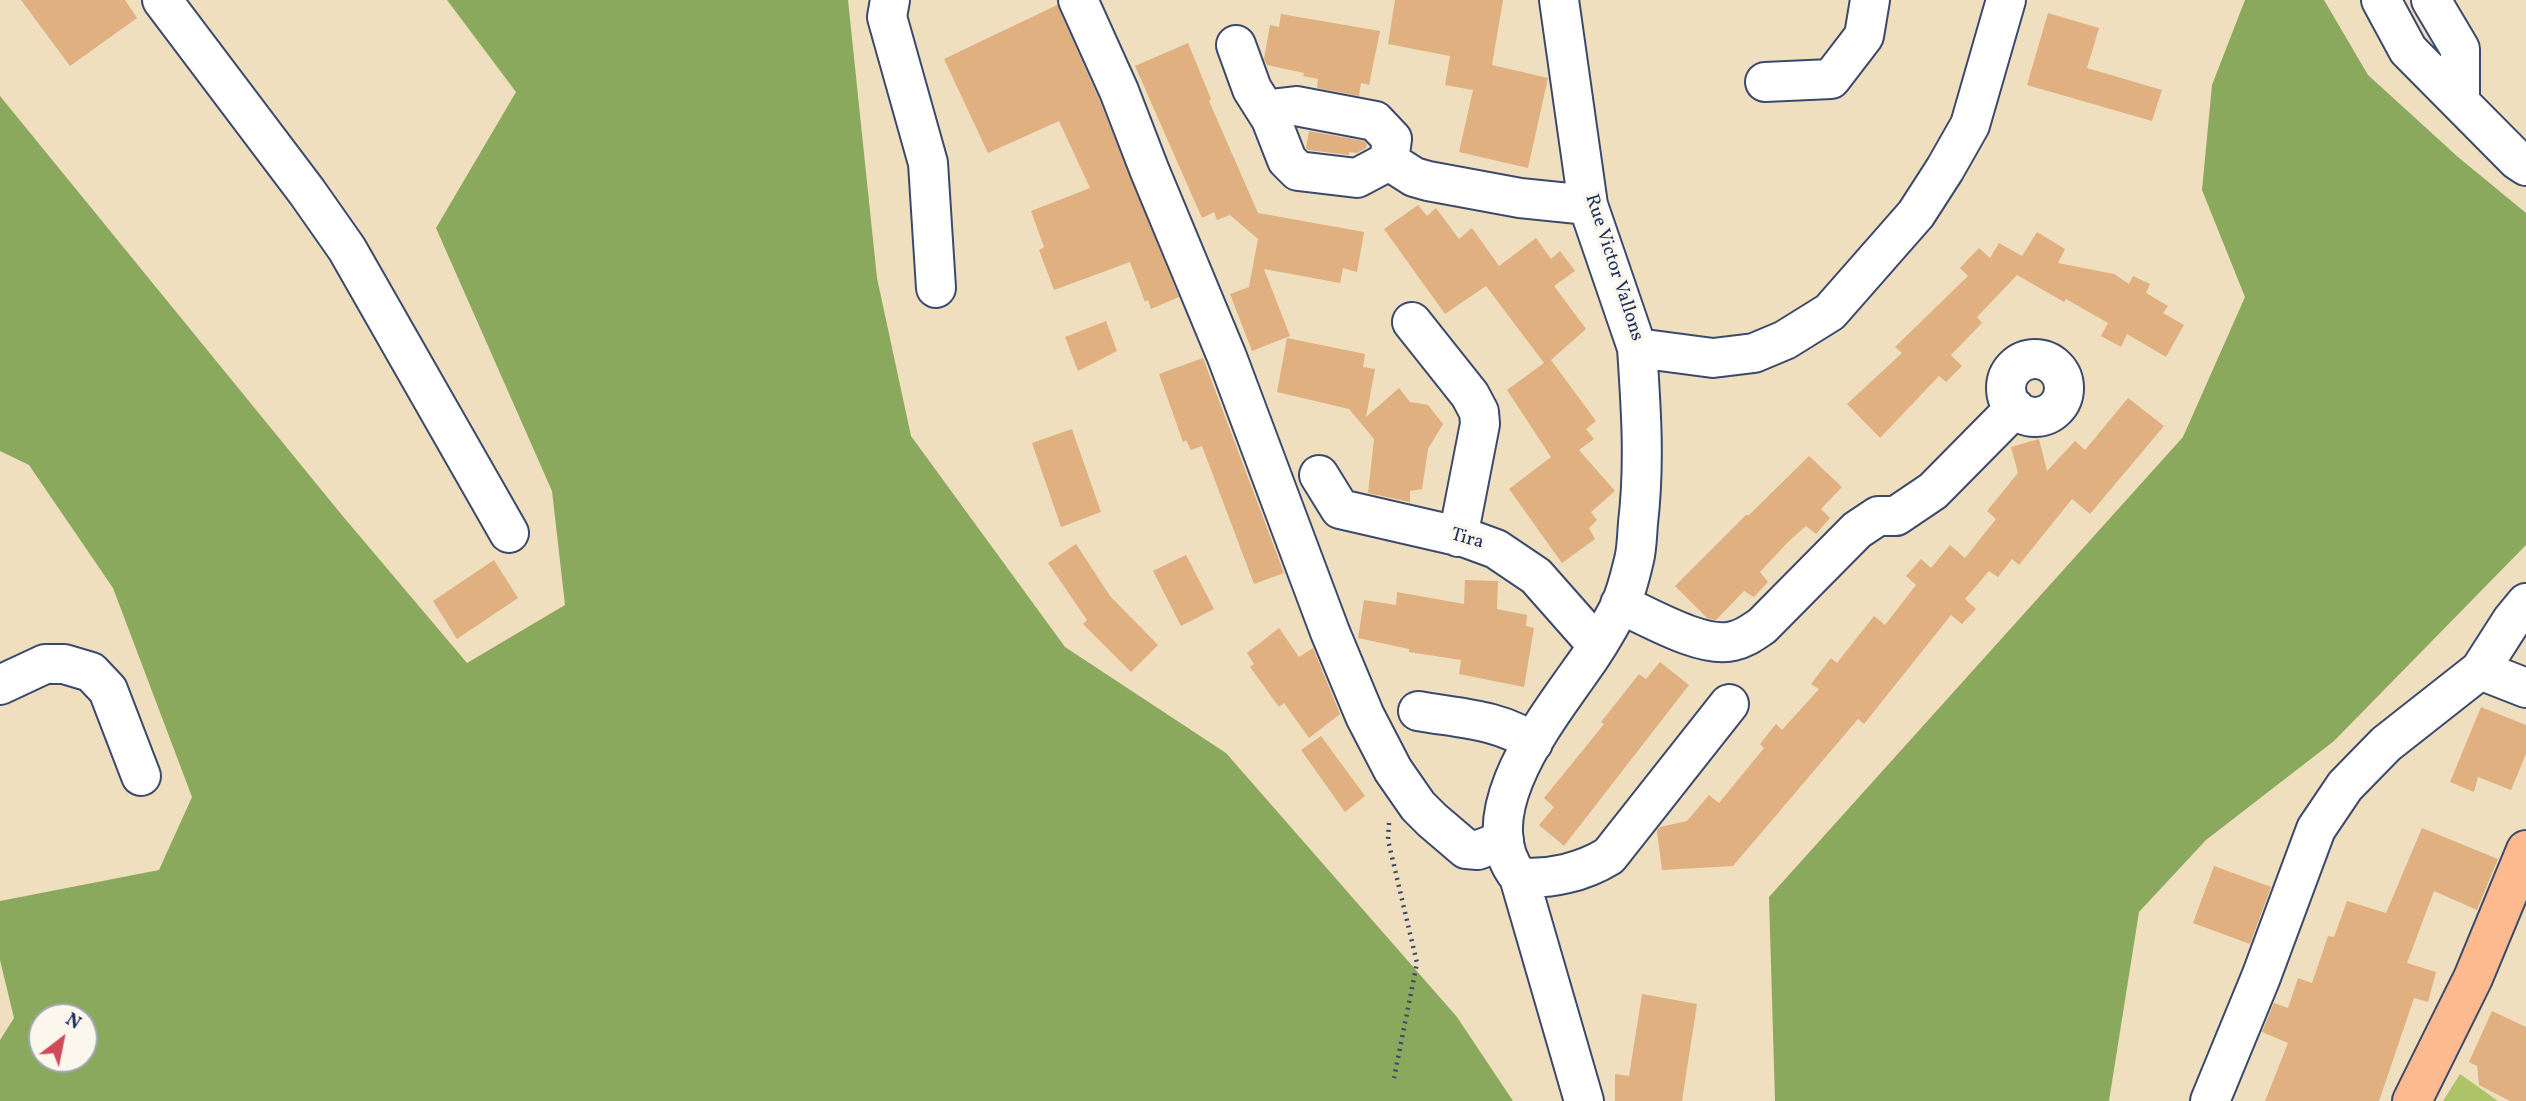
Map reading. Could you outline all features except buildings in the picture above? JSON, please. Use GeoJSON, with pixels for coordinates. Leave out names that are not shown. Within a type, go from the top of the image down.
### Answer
{"type":"FeatureCollection","features":[{"type":"Feature","properties":{"kind":"main road"},"geometry":{"type":"LineString","coordinates":[[2412,1101],[2473,978],[2526,850]]}},
{"type":"Feature","properties":{"kind":"street"},"geometry":{"type":"LineString","coordinates":[[162,0],[347,249],[509,533]]}},
{"type":"Feature","properties":{"kind":"street"},"geometry":{"type":"LineString","coordinates":[[890,0],[887,17],[928,163],[936,288]]}},
{"type":"Feature","properties":{"kind":"street"},"geometry":{"type":"LineString","coordinates":[[1079,0],[1119,91],[1227,357],[1330,632],[1365,716],[1393,770],[1418,806],[1466,849],[1478,850],[1504,840]]}},
{"type":"Feature","properties":{"kind":"street","name":"Rue Victor Vallons"},"geometry":{"type":"LineString","coordinates":[[1559,0],[1588,205],[1637,348],[1713,358],[1754,353],[1785,340],[1830,312],[1916,214],[1969,125],[2006,0]]}},
{"type":"Feature","properties":{"kind":"street"},"geometry":{"type":"LineString","coordinates":[[1765,82],[1831,79],[1864,36],[1870,0]]}},
{"type":"Feature","properties":{"kind":"street"},"geometry":{"type":"LineString","coordinates":[[2382,0],[2408,50],[2526,166]]}},
{"type":"Feature","properties":{"kind":"street"},"geometry":{"type":"LineString","coordinates":[[2443,9],[2460,49],[2460,102]]}},
{"type":"Feature","properties":{"kind":"street"},"geometry":{"type":"LineString","coordinates":[[1236,45],[1252,89],[1271,119],[1287,160],[1298,171],[1357,178],[1389,161]]}},
{"type":"Feature","properties":{"kind":"street"},"geometry":{"type":"LineString","coordinates":[[1271,119],[1279,108],[1296,106],[1375,121],[1392,139],[1389,161]]}},
{"type":"Feature","properties":{"kind":"street"},"geometry":{"type":"LineString","coordinates":[[1389,161],[1414,177],[1428,181],[1520,198],[1588,205]]}},
{"type":"Feature","properties":{"kind":"street"},"geometry":{"type":"LineString","coordinates":[[1412,322],[1470,396],[1479,412],[1480,424],[1458,537]]}},
{"type":"Feature","properties":{"kind":"street"},"geometry":{"type":"LineString","coordinates":[[1584,1101],[1519,877],[1510,866],[1501,830],[1506,803],[1533,743],[1597,645],[1620,604],[1634,557],[1643,487],[1637,348]]}},
{"type":"Feature","properties":{"kind":"street"},"geometry":{"type":"LineString","coordinates":[[1620,604],[1694,636],[1713,641],[1732,642],[1750,635],[1857,530],[1878,516],[1896,516],[1933,491],[2015,408]]}},
{"type":"Feature","properties":{"kind":"street","name":"Tira"},"geometry":{"type":"LineString","coordinates":[[1319,475],[1340,509],[1458,537],[1496,549],[1536,576],[1597,645]]}},
{"type":"Feature","properties":{"kind":"street"},"geometry":{"type":"LineString","coordinates":[[2210,1101],[2261,977],[2316,829],[2345,786],[2386,744],[2480,670],[2526,603]]}},
{"type":"Feature","properties":{"kind":"street"},"geometry":{"type":"LineString","coordinates":[[0,685],[45,664],[64,664],[91,672],[108,690],[141,776]]}},
{"type":"Feature","properties":{"kind":"street"},"geometry":{"type":"LineString","coordinates":[[2480,670],[2526,688]]}},
{"type":"Feature","properties":{"kind":"street"},"geometry":{"type":"LineString","coordinates":[[1519,877],[1540,878],[1577,871],[1595,865],[1609,856],[1729,704]]}},
{"type":"Feature","properties":{"kind":"street"},"geometry":{"type":"LineString","coordinates":[[1418,711],[1499,726],[1519,733],[1533,743]]}},
{"type":"Feature","properties":{"kind":"path"},"geometry":{"type":"LineString","coordinates":[[1393,770],[1388,840],[1417,963],[1394,1078]]}},
{"type":"Feature","properties":{"kind":"green space"},"geometry":{"type":"Polygon","coordinates":[[[447,0],[848,0],[877,278],[911,436],[1065,647],[1226,753],[1457,1017],[1513,1101],[0,1101],[0,1040],[14,1018],[0,960],[0,901],[159,870],[192,797],[113,588],[29,465],[0,451],[0,96],[341,514],[467,663],[565,605],[552,491],[436,228],[516,92],[447,0]]]}},
{"type":"Feature","properties":{"kind":"green space"},"geometry":{"type":"Polygon","coordinates":[[[2245,0],[2324,0],[2368,75],[2458,157],[2526,213],[2526,545],[2334,741],[2206,840],[2139,912],[2109,1101],[1775,1101],[1769,897],[2183,437],[2245,297],[2202,190],[2212,85],[2245,0]]]}},
{"type":"Feature","properties":{"kind":"green space"},"geometry":{"type":"Polygon","coordinates":[[[2460,1074],[2498,1101],[2443,1101],[2460,1074]]]}}]}
